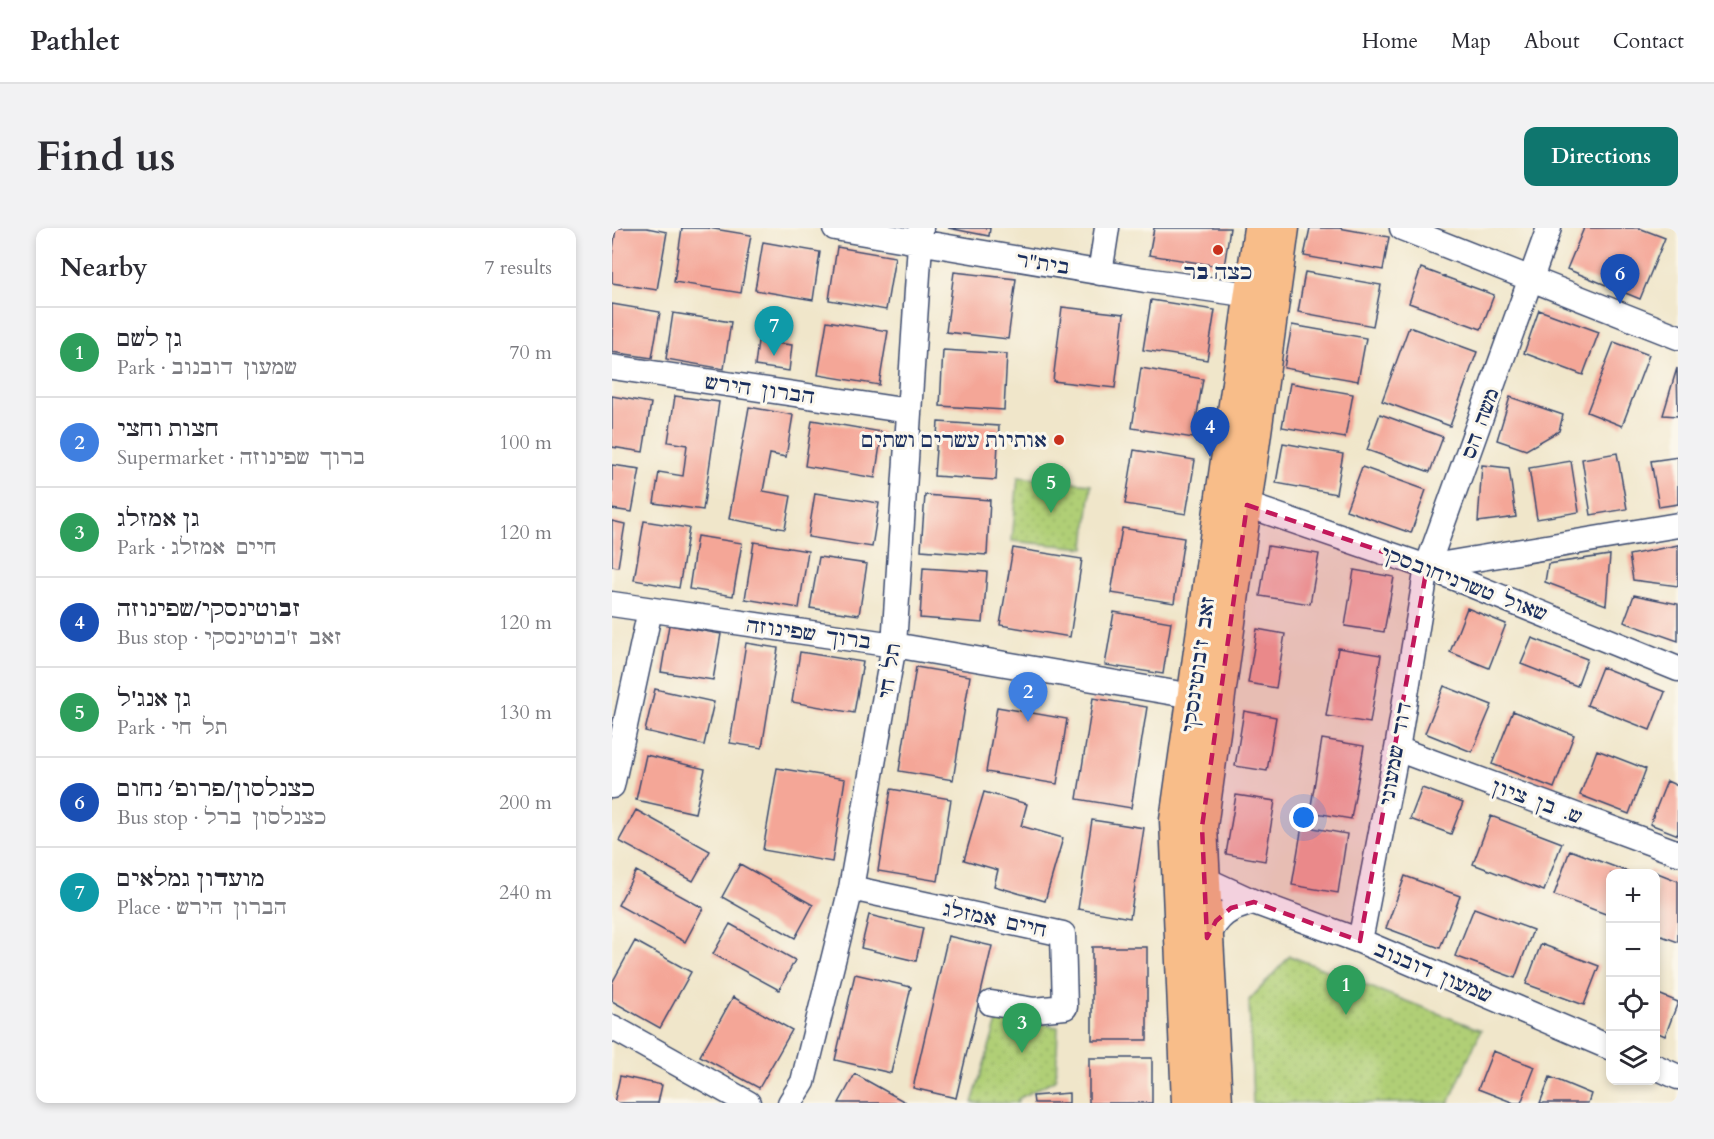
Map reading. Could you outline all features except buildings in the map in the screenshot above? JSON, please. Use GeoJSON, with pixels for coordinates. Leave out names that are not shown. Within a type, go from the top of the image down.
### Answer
{"type":"FeatureCollection","features":[{"type":"Feature","properties":{"kind":"main road","name":"זאב ז'בוטינסקי"},"geometry":{"type":"LineString","coordinates":[[1217,1103],[1202,827],[1206,698],[1259,228]]}},
{"type":"Feature","properties":{"kind":"main road","name":"זאב ז'בוטינסקי"},"geometry":{"type":"LineString","coordinates":[[1187,1103],[1175,820],[1206,698],[1247,505],[1284,228]]}},
{"type":"Feature","properties":{"kind":"street","name":"בית\"ר"},"geometry":{"type":"LineString","coordinates":[[835,228],[920,236],[1100,273],[1251,295]]}},
{"type":"Feature","properties":{"kind":"street"},"geometry":{"type":"LineString","coordinates":[[1100,273],[1107,228]]}},
{"type":"Feature","properties":{"kind":"street"},"geometry":{"type":"LineString","coordinates":[[1402,228],[1678,337]]}},
{"type":"Feature","properties":{"kind":"street","name":"משה הס"},"geometry":{"type":"LineString","coordinates":[[1427,567],[1549,228]]}},
{"type":"Feature","properties":{"kind":"street","name":"תל חי"},"geometry":{"type":"LineString","coordinates":[[790,1103],[803,1082],[851,888],[894,645],[920,236]]}},
{"type":"Feature","properties":{"kind":"street","name":"הברון הירש"},"geometry":{"type":"LineString","coordinates":[[612,367],[909,411]]}},
{"type":"Feature","properties":{"kind":"street","name":"שאול טשרניחובסקי"},"geometry":{"type":"LineString","coordinates":[[1247,505],[1427,567],[1678,669]]}},
{"type":"Feature","properties":{"kind":"street"},"geometry":{"type":"LineString","coordinates":[[1427,567],[1678,525]]}},
{"type":"Feature","properties":{"kind":"street","name":"דוד שמעוני"},"geometry":{"type":"LineString","coordinates":[[1360,941],[1397,749],[1427,567]]}},
{"type":"Feature","properties":{"kind":"street","name":"ברוך שפינוזה"},"geometry":{"type":"LineString","coordinates":[[612,604],[894,645],[1206,698]]}},
{"type":"Feature","properties":{"kind":"street"},"geometry":{"type":"LineString","coordinates":[[612,786],[650,610]]}},
{"type":"Feature","properties":{"kind":"street","name":"ש. בן ציון"},"geometry":{"type":"LineString","coordinates":[[1397,749],[1678,853]]}},
{"type":"Feature","properties":{"kind":"street","name":"שמעון דובנוב"},"geometry":{"type":"LineString","coordinates":[[1204,879],[1254,902],[1360,941],[1606,1046]]}},
{"type":"Feature","properties":{"kind":"street","name":"חיים אמזלג"},"geometry":{"type":"LineString","coordinates":[[851,888],[1064,934],[1065,1007],[1034,1010],[991,1003]]}},
{"type":"Feature","properties":{"kind":"street"},"geometry":{"type":"LineString","coordinates":[[1207,938],[1215,921],[1231,908],[1254,902]]}},
{"type":"Feature","properties":{"kind":"street"},"geometry":{"type":"LineString","coordinates":[[612,1028],[748,1103]]}},
{"type":"Feature","properties":{"kind":"street"},"geometry":{"type":"LineString","coordinates":[[1660,1069],[1678,1077]]}},
{"type":"Feature","properties":{"kind":"highlighted area"},"geometry":{"type":"Polygon","coordinates":[[[1247,505],[1427,567],[1360,941],[1254,902],[1231,908],[1216,921],[1207,938],[1202,827],[1247,505]]]}},
{"type":"Feature","properties":{"kind":"green space"},"geometry":{"type":"Polygon","coordinates":[[[1018,477],[1091,484],[1085,548],[1012,541],[1018,477]]]}},
{"type":"Feature","properties":{"kind":"green space"},"geometry":{"type":"Polygon","coordinates":[[[1290,956],[1481,1030],[1449,1103],[1253,1103],[1249,1000],[1290,956]]]}},
{"type":"Feature","properties":{"kind":"green space"},"geometry":{"type":"Polygon","coordinates":[[[999,1015],[1058,1027],[1056,1079],[1018,1099],[1018,1103],[972,1103],[999,1015]]]}},
{"type":"Feature","properties":{"kind":"place","name":"כצה בר"},"geometry":{"type":"Point","coordinates":[1218,250]}},
{"type":"Feature","properties":{"kind":"place","name":"כצנלסון/פרופ׳ נחום"},"geometry":{"type":"Point","coordinates":[1620,304]}},
{"type":"Feature","properties":{"kind":"place","name":"מועדון גמלאים"},"geometry":{"type":"Point","coordinates":[774,356]}},
{"type":"Feature","properties":{"kind":"place","name":"אותיות עשרים ושתים"},"geometry":{"type":"Point","coordinates":[1059,440]}},
{"type":"Feature","properties":{"kind":"place","name":"זבוטינסקי/שפינוזה"},"geometry":{"type":"Point","coordinates":[1210,457]}},
{"type":"Feature","properties":{"kind":"place","name":"גן אנג'ל"},"geometry":{"type":"Point","coordinates":[1051,513]}},
{"type":"Feature","properties":{"kind":"place","name":"חצות וחצי"},"geometry":{"type":"Point","coordinates":[1028,722]}},
{"type":"Feature","properties":{"kind":"place","name":"גן לשם"},"geometry":{"type":"Point","coordinates":[1346,1015]}},
{"type":"Feature","properties":{"kind":"place","name":"גן אמזלג"},"geometry":{"type":"Point","coordinates":[1022,1053]}}]}
